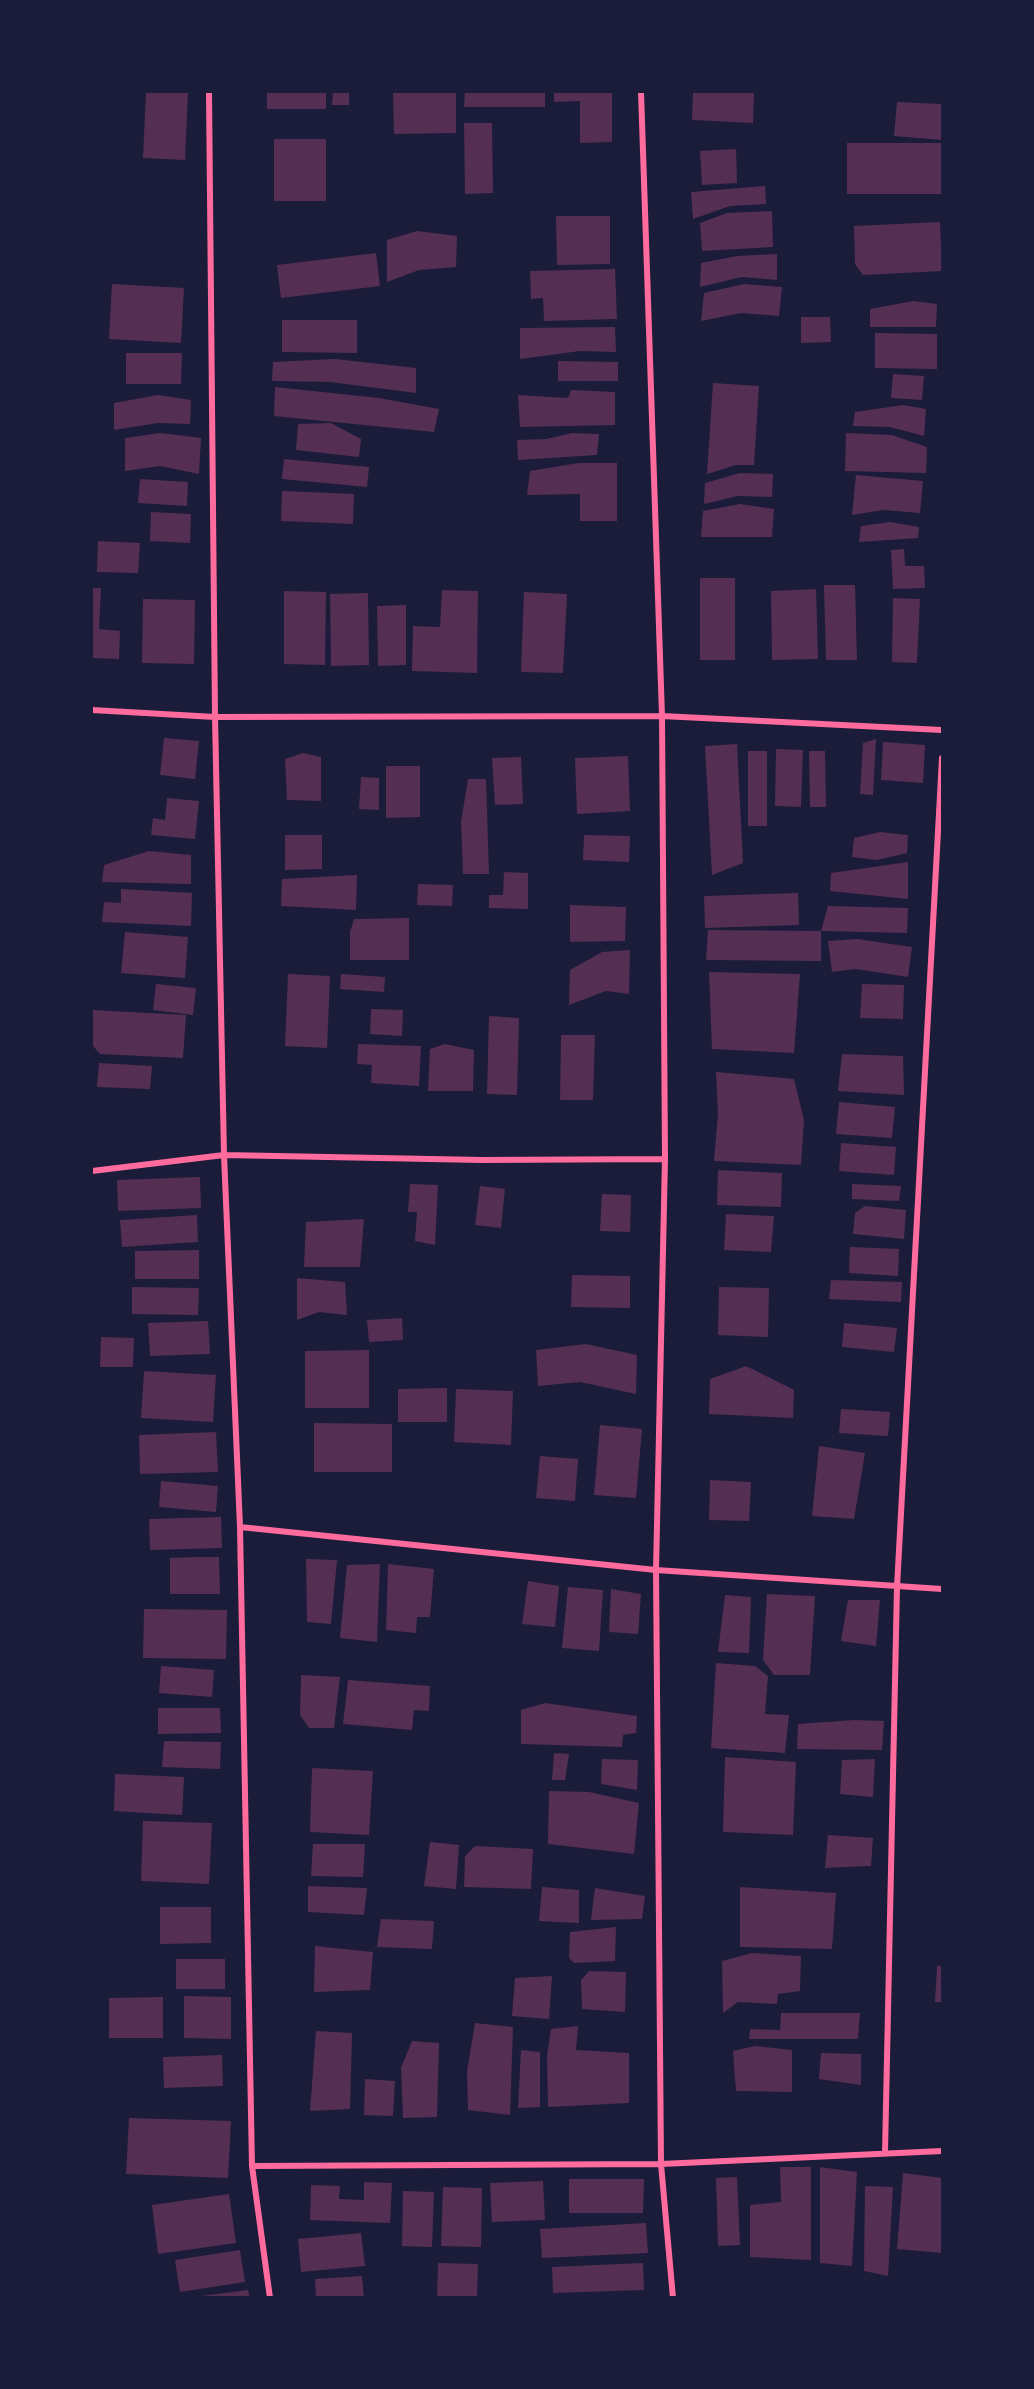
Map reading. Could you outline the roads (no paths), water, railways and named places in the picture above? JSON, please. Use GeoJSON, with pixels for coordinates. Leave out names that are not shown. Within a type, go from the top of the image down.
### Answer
{"type":"FeatureCollection","features":[{"type":"Feature","properties":{"kind":"street"},"geometry":{"type":"LineString","coordinates":[[209,92],[215,717],[224,1155],[240,1527],[252,2166],[270,2298]]}},
{"type":"Feature","properties":{"kind":"street"},"geometry":{"type":"LineString","coordinates":[[640,92],[662,716],[665,1159],[656,1570],[660,2164],[673,2298]]}},
{"type":"Feature","properties":{"kind":"street"},"geometry":{"type":"LineString","coordinates":[[92,710],[215,717],[662,716],[942,730]]}},
{"type":"Feature","properties":{"kind":"street"},"geometry":{"type":"LineString","coordinates":[[885,2152],[897,1587],[942,758]]}},
{"type":"Feature","properties":{"kind":"street"},"geometry":{"type":"LineString","coordinates":[[92,1171],[224,1155],[482,1160],[665,1159]]}},
{"type":"Feature","properties":{"kind":"street"},"geometry":{"type":"LineString","coordinates":[[240,1527],[656,1570],[942,1589]]}},
{"type":"Feature","properties":{"kind":"street"},"geometry":{"type":"LineString","coordinates":[[252,2166],[660,2164],[942,2151]]}}]}
